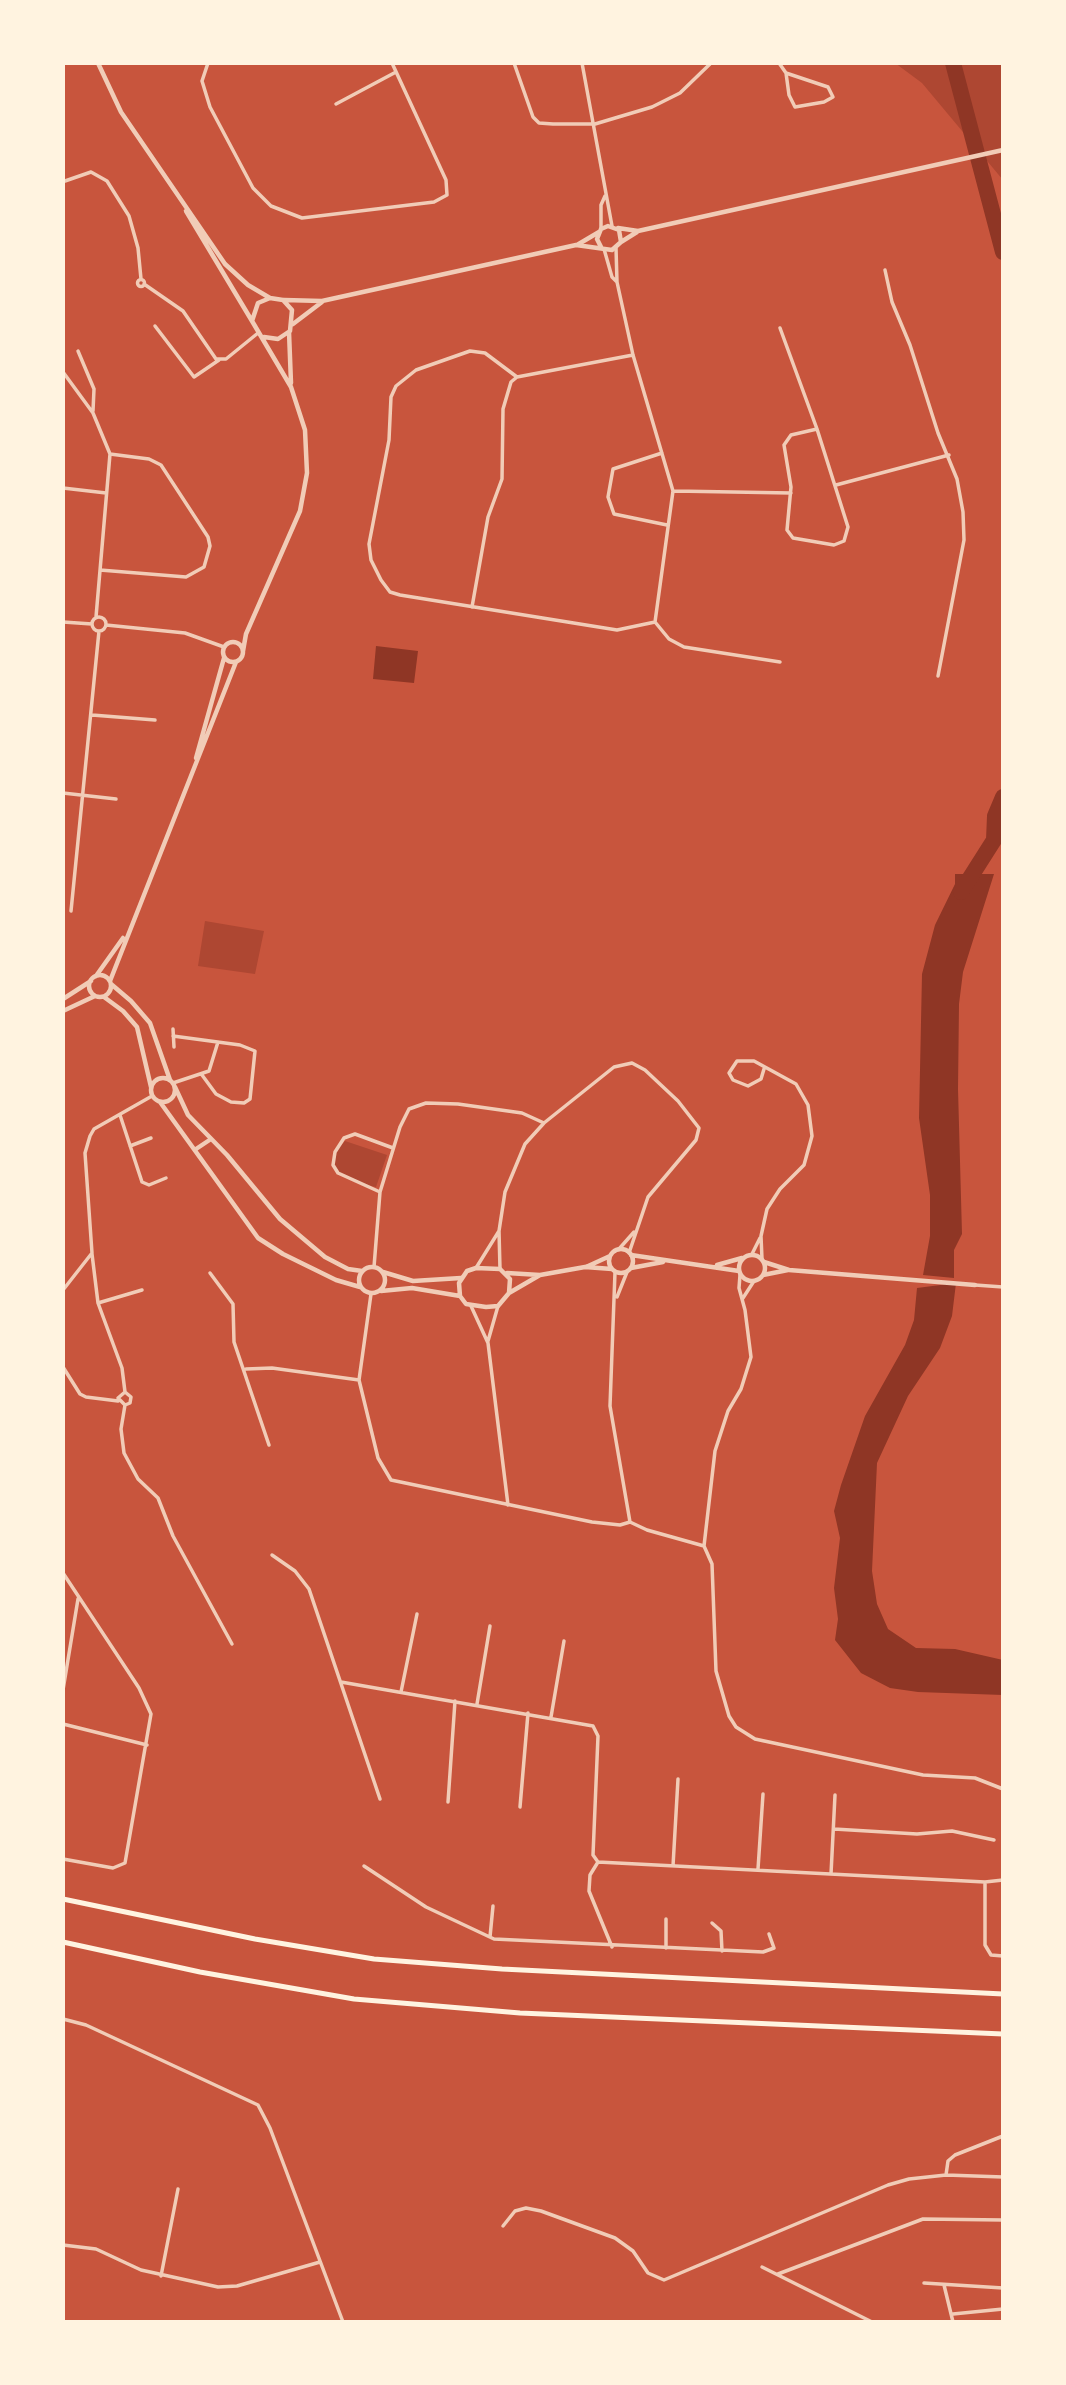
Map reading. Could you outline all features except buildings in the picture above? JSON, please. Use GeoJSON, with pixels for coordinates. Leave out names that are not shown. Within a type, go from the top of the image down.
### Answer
{"type":"FeatureCollection","features":[{"type":"Feature","properties":{"kind":"main road"},"geometry":{"type":"LineString","coordinates":[[63,1899],[255,1939],[374,1959],[502,1969],[1003,1994]]}},
{"type":"Feature","properties":{"kind":"main road"},"geometry":{"type":"LineString","coordinates":[[63,1942],[200,1972],[354,1999],[520,2013],[1003,2034]]}},
{"type":"Feature","properties":{"kind":"street"},"geometry":{"type":"LineString","coordinates":[[98,63],[121,112],[232,271],[248,285],[270,298],[322,301],[576,245],[616,248]]}},
{"type":"Feature","properties":{"kind":"street"},"geometry":{"type":"LineString","coordinates":[[208,63],[202,81],[211,107],[253,188],[271,206],[302,218],[442,201],[447,195],[446,180],[392,63]]}},
{"type":"Feature","properties":{"kind":"street"},"geometry":{"type":"LineString","coordinates":[[514,63],[530,112],[539,123],[595,124],[632,114],[676,96],[711,63]]}},
{"type":"Feature","properties":{"kind":"street"},"geometry":{"type":"LineString","coordinates":[[582,63],[595,124],[605,196],[614,227],[621,234],[621,242]]}},
{"type":"Feature","properties":{"kind":"street"},"geometry":{"type":"LineString","coordinates":[[779,63],[786,73],[789,95],[795,107],[824,102],[833,97],[828,87],[786,73]]}},
{"type":"Feature","properties":{"kind":"street"},"geometry":{"type":"LineString","coordinates":[[336,104],[397,72]]}},
{"type":"Feature","properties":{"kind":"street"},"geometry":{"type":"LineString","coordinates":[[780,662],[684,647],[669,639],[655,622],[673,491],[633,355],[617,282],[616,248],[638,231],[1003,150]]}},
{"type":"Feature","properties":{"kind":"street"},"geometry":{"type":"LineString","coordinates":[[65,181],[91,172],[107,181],[129,216],[138,248],[143,282],[183,311],[213,358],[219,360]]}},
{"type":"Feature","properties":{"kind":"street"},"geometry":{"type":"LineString","coordinates":[[605,196],[597,239],[612,278],[617,282]]}},
{"type":"Feature","properties":{"kind":"street"},"geometry":{"type":"LineString","coordinates":[[63,1012],[95,996],[109,993],[127,932],[236,662],[242,658],[246,634],[291,534],[304,495],[307,449],[301,414],[291,387],[181,201]]}},
{"type":"Feature","properties":{"kind":"street"},"geometry":{"type":"LineString","coordinates":[[576,245],[600,230],[614,227],[638,231]]}},
{"type":"Feature","properties":{"kind":"street"},"geometry":{"type":"LineString","coordinates":[[885,270],[892,302],[911,345],[937,433],[949,454],[960,488],[964,533],[938,676]]}},
{"type":"Feature","properties":{"kind":"street"},"geometry":{"type":"LineString","coordinates":[[253,321],[255,309],[270,298]]}},
{"type":"Feature","properties":{"kind":"street"},"geometry":{"type":"LineString","coordinates":[[283,300],[292,310],[291,387]]}},
{"type":"Feature","properties":{"kind":"street"},"geometry":{"type":"LineString","coordinates":[[293,324],[322,301]]}},
{"type":"Feature","properties":{"kind":"street"},"geometry":{"type":"LineString","coordinates":[[155,326],[194,377],[261,335],[278,339],[290,331]]}},
{"type":"Feature","properties":{"kind":"street"},"geometry":{"type":"LineString","coordinates":[[780,328],[817,429],[836,485],[848,533],[844,541],[834,545],[790,536],[787,526],[791,493],[783,445],[791,435],[817,429]]}},
{"type":"Feature","properties":{"kind":"street"},"geometry":{"type":"LineString","coordinates":[[78,351],[94,389],[93,413]]}},
{"type":"Feature","properties":{"kind":"street"},"geometry":{"type":"LineString","coordinates":[[517,377],[485,353],[470,351],[416,370],[396,386],[391,397],[389,440],[369,544],[371,560],[390,592],[617,630],[655,622]]}},
{"type":"Feature","properties":{"kind":"street"},"geometry":{"type":"LineString","coordinates":[[472,607],[488,517],[502,479],[501,440],[505,393],[517,377],[633,355]]}},
{"type":"Feature","properties":{"kind":"street"},"geometry":{"type":"LineString","coordinates":[[63,372],[93,413],[110,454],[96,617],[92,624]]}},
{"type":"Feature","properties":{"kind":"street"},"geometry":{"type":"LineString","coordinates":[[662,453],[613,469],[608,497],[614,514],[667,525]]}},
{"type":"Feature","properties":{"kind":"street"},"geometry":{"type":"LineString","coordinates":[[100,569],[186,577],[204,567],[210,546],[208,537],[161,465],[149,459],[110,454]]}},
{"type":"Feature","properties":{"kind":"street"},"geometry":{"type":"LineString","coordinates":[[836,485],[949,454]]}},
{"type":"Feature","properties":{"kind":"street"},"geometry":{"type":"LineString","coordinates":[[63,488],[106,493]]}},
{"type":"Feature","properties":{"kind":"street"},"geometry":{"type":"LineString","coordinates":[[673,491],[791,493]]}},
{"type":"Feature","properties":{"kind":"street"},"geometry":{"type":"LineString","coordinates":[[96,617],[104,619],[106,625]]}},
{"type":"Feature","properties":{"kind":"street"},"geometry":{"type":"LineString","coordinates":[[63,622],[92,624],[99,631]]}},
{"type":"Feature","properties":{"kind":"street"},"geometry":{"type":"LineString","coordinates":[[71,911],[99,631],[106,625],[185,633],[224,647],[246,634]]}},
{"type":"Feature","properties":{"kind":"street"},"geometry":{"type":"LineString","coordinates":[[233,642],[243,651]]}},
{"type":"Feature","properties":{"kind":"street"},"geometry":{"type":"LineString","coordinates":[[195,762],[224,657],[224,647]]}},
{"type":"Feature","properties":{"kind":"street"},"geometry":{"type":"LineString","coordinates":[[224,657],[236,662]]}},
{"type":"Feature","properties":{"kind":"street"},"geometry":{"type":"LineString","coordinates":[[92,715],[155,720]]}},
{"type":"Feature","properties":{"kind":"street"},"geometry":{"type":"LineString","coordinates":[[63,793],[116,799]]}},
{"type":"Feature","properties":{"kind":"street"},"geometry":{"type":"LineString","coordinates":[[63,999],[96,976],[127,932]]}},
{"type":"Feature","properties":{"kind":"street"},"geometry":{"type":"LineString","coordinates":[[96,976],[106,977],[150,1023],[172,1083],[188,1115],[301,1239],[338,1265],[362,1271],[374,1267],[413,1281],[461,1278],[476,1268],[499,1231]]}},
{"type":"Feature","properties":{"kind":"street"},"geometry":{"type":"LineString","coordinates":[[91,981],[91,991],[95,996]]}},
{"type":"Feature","properties":{"kind":"street"},"geometry":{"type":"LineString","coordinates":[[104,996],[128,1016],[141,1039],[152,1096],[160,1102],[196,1150],[258,1238],[283,1254],[371,1294],[412,1288],[460,1296],[471,1306],[488,1343],[508,1505]]}},
{"type":"Feature","properties":{"kind":"street"},"geometry":{"type":"LineString","coordinates":[[128,1016],[137,1007]]}},
{"type":"Feature","properties":{"kind":"street"},"geometry":{"type":"LineString","coordinates":[[173,1029],[174,1047]]}},
{"type":"Feature","properties":{"kind":"street"},"geometry":{"type":"LineString","coordinates":[[173,1036],[256,1051],[250,1099],[244,1103],[231,1102],[216,1094],[202,1074]]}},
{"type":"Feature","properties":{"kind":"street"},"geometry":{"type":"LineString","coordinates":[[151,1087],[159,1079],[172,1083],[211,1070],[218,1042]]}},
{"type":"Feature","properties":{"kind":"street"},"geometry":{"type":"LineString","coordinates":[[717,1265],[752,1254],[761,1236],[770,1203],[804,1165],[812,1136],[808,1105],[801,1089],[764,1069],[758,1062],[741,1060],[732,1065],[729,1073],[733,1080],[748,1086],[761,1079],[764,1069]]}},
{"type":"Feature","properties":{"kind":"street"},"geometry":{"type":"LineString","coordinates":[[500,1269],[499,1231],[510,1173],[525,1144],[544,1123],[614,1067],[632,1063],[645,1070],[678,1101],[699,1128],[696,1140],[648,1197],[636,1230],[629,1270],[616,1299]]}},
{"type":"Feature","properties":{"kind":"street"},"geometry":{"type":"LineString","coordinates":[[160,1102],[172,1099],[172,1083]]}},
{"type":"Feature","properties":{"kind":"street"},"geometry":{"type":"LineString","coordinates":[[125,1392],[122,1368],[98,1303],[85,1153],[87,1141],[94,1129],[152,1096]]}},
{"type":"Feature","properties":{"kind":"street"},"geometry":{"type":"LineString","coordinates":[[374,1267],[380,1192],[393,1148],[409,1109],[426,1103],[522,1113],[544,1123]]}},
{"type":"Feature","properties":{"kind":"street"},"geometry":{"type":"LineString","coordinates":[[120,1115],[144,1184],[166,1178]]}},
{"type":"Feature","properties":{"kind":"street"},"geometry":{"type":"LineString","coordinates":[[380,1192],[338,1173],[334,1168],[333,1158],[338,1146],[348,1135],[393,1148]]}},
{"type":"Feature","properties":{"kind":"street"},"geometry":{"type":"LineString","coordinates":[[130,1146],[151,1138]]}},
{"type":"Feature","properties":{"kind":"street"},"geometry":{"type":"LineString","coordinates":[[196,1150],[211,1139]]}},
{"type":"Feature","properties":{"kind":"street"},"geometry":{"type":"LineString","coordinates":[[476,1268],[540,1275],[585,1267],[610,1256],[636,1230]]}},
{"type":"Feature","properties":{"kind":"street"},"geometry":{"type":"LineString","coordinates":[[761,1236],[763,1275]]}},
{"type":"Feature","properties":{"kind":"street"},"geometry":{"type":"LineString","coordinates":[[619,1249],[630,1254],[667,1261],[717,1265],[754,1281]]}},
{"type":"Feature","properties":{"kind":"street"},"geometry":{"type":"LineString","coordinates":[[63,1290],[92,1253]]}},
{"type":"Feature","properties":{"kind":"street"},"geometry":{"type":"LineString","coordinates":[[752,1254],[789,1270]]}},
{"type":"Feature","properties":{"kind":"street"},"geometry":{"type":"LineString","coordinates":[[610,1256],[616,1299],[610,1406],[630,1522]]}},
{"type":"Feature","properties":{"kind":"street"},"geometry":{"type":"LineString","coordinates":[[743,1258],[738,1288],[743,1298],[751,1357],[741,1389],[728,1411],[715,1451],[704,1546],[712,1564],[716,1671],[722,1697],[736,1727],[755,1739],[933,1777],[975,1778],[1003,1789]]}},
{"type":"Feature","properties":{"kind":"street"},"geometry":{"type":"LineString","coordinates":[[585,1267],[629,1270],[667,1261]]}},
{"type":"Feature","properties":{"kind":"street"},"geometry":{"type":"LineString","coordinates":[[743,1298],[754,1281],[763,1275],[789,1270],[1003,1287]]}},
{"type":"Feature","properties":{"kind":"street"},"geometry":{"type":"LineString","coordinates":[[360,1287],[362,1271]]}},
{"type":"Feature","properties":{"kind":"street"},"geometry":{"type":"LineString","coordinates":[[379,1292],[385,1284],[382,1271]]}},
{"type":"Feature","properties":{"kind":"street"},"geometry":{"type":"LineString","coordinates":[[210,1273],[233,1304],[234,1342],[269,1445]]}},
{"type":"Feature","properties":{"kind":"street"},"geometry":{"type":"LineString","coordinates":[[507,1273],[509,1293]]}},
{"type":"Feature","properties":{"kind":"street"},"geometry":{"type":"LineString","coordinates":[[488,1343],[498,1306],[509,1293],[540,1275]]}},
{"type":"Feature","properties":{"kind":"street"},"geometry":{"type":"LineString","coordinates":[[460,1296],[461,1278]]}},
{"type":"Feature","properties":{"kind":"street"},"geometry":{"type":"LineString","coordinates":[[98,1303],[142,1290]]}},
{"type":"Feature","properties":{"kind":"street"},"geometry":{"type":"LineString","coordinates":[[371,1294],[359,1380],[378,1458],[391,1480],[600,1524],[620,1525],[630,1522],[647,1530],[704,1546]]}},
{"type":"Feature","properties":{"kind":"street"},"geometry":{"type":"LineString","coordinates":[[471,1306],[498,1306]]}},
{"type":"Feature","properties":{"kind":"street"},"geometry":{"type":"LineString","coordinates":[[63,1367],[80,1394],[86,1398],[118,1401],[125,1405]]}},
{"type":"Feature","properties":{"kind":"street"},"geometry":{"type":"LineString","coordinates":[[245,1369],[272,1368],[359,1380]]}},
{"type":"Feature","properties":{"kind":"street"},"geometry":{"type":"LineString","coordinates":[[118,1401],[120,1395],[125,1392]]}},
{"type":"Feature","properties":{"kind":"street"},"geometry":{"type":"LineString","coordinates":[[125,1392],[130,1395],[131,1400],[125,1405],[121,1429],[124,1453],[138,1479],[158,1498],[173,1536],[232,1644]]}},
{"type":"Feature","properties":{"kind":"street"},"geometry":{"type":"LineString","coordinates":[[272,1555],[305,1581],[380,1799]]}},
{"type":"Feature","properties":{"kind":"street"},"geometry":{"type":"LineString","coordinates":[[63,1573],[150,1708],[147,1745],[125,1863],[113,1868],[63,1858]]}},
{"type":"Feature","properties":{"kind":"street"},"geometry":{"type":"LineString","coordinates":[[63,1690],[78,1598]]}},
{"type":"Feature","properties":{"kind":"street"},"geometry":{"type":"LineString","coordinates":[[401,1692],[417,1614]]}},
{"type":"Feature","properties":{"kind":"street"},"geometry":{"type":"LineString","coordinates":[[477,1704],[490,1626]]}},
{"type":"Feature","properties":{"kind":"street"},"geometry":{"type":"LineString","coordinates":[[551,1717],[564,1641]]}},
{"type":"Feature","properties":{"kind":"street"},"geometry":{"type":"LineString","coordinates":[[341,1682],[590,1724],[597,1732],[593,1854],[598,1862]]}},
{"type":"Feature","properties":{"kind":"street"},"geometry":{"type":"LineString","coordinates":[[448,1802],[455,1701]]}},
{"type":"Feature","properties":{"kind":"street"},"geometry":{"type":"LineString","coordinates":[[520,1807],[528,1713]]}},
{"type":"Feature","properties":{"kind":"street"},"geometry":{"type":"LineString","coordinates":[[63,1724],[147,1745]]}},
{"type":"Feature","properties":{"kind":"street"},"geometry":{"type":"LineString","coordinates":[[673,1866],[678,1779]]}},
{"type":"Feature","properties":{"kind":"street"},"geometry":{"type":"LineString","coordinates":[[758,1869],[762,1794]]}},
{"type":"Feature","properties":{"kind":"street"},"geometry":{"type":"LineString","coordinates":[[831,1874],[835,1795]]}},
{"type":"Feature","properties":{"kind":"street"},"geometry":{"type":"LineString","coordinates":[[834,1829],[953,1832],[994,1840]]}},
{"type":"Feature","properties":{"kind":"street"},"geometry":{"type":"LineString","coordinates":[[598,1862],[985,1882],[1003,1880]]}},
{"type":"Feature","properties":{"kind":"street"},"geometry":{"type":"LineString","coordinates":[[598,1862],[590,1875],[589,1891],[612,1947]]}},
{"type":"Feature","properties":{"kind":"street"},"geometry":{"type":"LineString","coordinates":[[364,1866],[426,1907],[490,1937],[612,1947],[770,1952],[774,1944],[769,1934]]}},
{"type":"Feature","properties":{"kind":"street"},"geometry":{"type":"LineString","coordinates":[[985,1882],[985,1945],[991,1955],[1003,1956]]}},
{"type":"Feature","properties":{"kind":"street"},"geometry":{"type":"LineString","coordinates":[[490,1937],[493,1906]]}},
{"type":"Feature","properties":{"kind":"street"},"geometry":{"type":"LineString","coordinates":[[666,1919],[666,1948]]}},
{"type":"Feature","properties":{"kind":"street"},"geometry":{"type":"LineString","coordinates":[[712,1923],[721,1931],[722,1951]]}},
{"type":"Feature","properties":{"kind":"street"},"geometry":{"type":"LineString","coordinates":[[63,2020],[86,2025],[258,2105],[343,2322]]}},
{"type":"Feature","properties":{"kind":"street"},"geometry":{"type":"LineString","coordinates":[[946,2175],[948,2161],[955,2155],[1003,2136]]}},
{"type":"Feature","properties":{"kind":"street"},"geometry":{"type":"LineString","coordinates":[[503,2226],[515,2211],[526,2208],[541,2211],[615,2238],[633,2251],[648,2273],[664,2280],[888,2185],[946,2175],[1003,2177]]}},
{"type":"Feature","properties":{"kind":"street"},"geometry":{"type":"LineString","coordinates":[[161,2276],[178,2189]]}},
{"type":"Feature","properties":{"kind":"street"},"geometry":{"type":"LineString","coordinates":[[778,2274],[923,2219],[1003,2220]]}},
{"type":"Feature","properties":{"kind":"street"},"geometry":{"type":"LineString","coordinates":[[63,2245],[96,2249],[161,2276],[218,2287],[237,2286],[320,2262]]}},
{"type":"Feature","properties":{"kind":"street"},"geometry":{"type":"LineString","coordinates":[[762,2267],[872,2322]]}},
{"type":"Feature","properties":{"kind":"street"},"geometry":{"type":"LineString","coordinates":[[924,2283],[1003,2288]]}},
{"type":"Feature","properties":{"kind":"street"},"geometry":{"type":"LineString","coordinates":[[944,2285],[953,2322]]}},
{"type":"Feature","properties":{"kind":"street"},"geometry":{"type":"LineString","coordinates":[[953,2314],[1003,2309]]}},
{"type":"Feature","properties":{"kind":"shaded area"},"geometry":{"type":"Polygon","coordinates":[[[895,63],[1003,63],[1003,180],[922,83],[895,63]]]}},
{"type":"Feature","properties":{"kind":"shaded area"},"geometry":{"type":"Polygon","coordinates":[[[376,646],[418,651],[414,683],[373,679],[376,646]]]}},
{"type":"Feature","properties":{"kind":"shaded area"},"geometry":{"type":"Polygon","coordinates":[[[955,874],[994,874],[963,972],[959,1004],[958,1089],[962,1234],[954,1250],[954,1278],[923,1275],[930,1236],[930,1195],[919,1118],[922,974],[935,925],[955,884],[955,874]]]}},
{"type":"Feature","properties":{"kind":"shaded area"},"geometry":{"type":"Polygon","coordinates":[[[205,921],[264,931],[255,974],[198,966],[205,921]]]}},
{"type":"Feature","properties":{"kind":"shaded area"},"geometry":{"type":"Polygon","coordinates":[[[345,1141],[387,1155],[376,1187],[358,1183],[340,1173],[333,1165],[337,1150],[345,1141]]]}},
{"type":"Feature","properties":{"kind":"shaded area"},"geometry":{"type":"Polygon","coordinates":[[[956,1283],[952,1316],[940,1348],[908,1396],[877,1463],[872,1571],[877,1604],[888,1629],[916,1648],[955,1649],[1003,1660],[1003,1695],[918,1692],[890,1688],[861,1673],[835,1640],[838,1619],[834,1588],[840,1538],[834,1511],[841,1485],[865,1416],[905,1345],[914,1320],[917,1288],[956,1283]]]}},
{"type":"Feature","properties":{"kind":"waterway"},"geometry":{"type":"LineString","coordinates":[[953,63],[1003,252]]}},
{"type":"Feature","properties":{"kind":"waterway"},"geometry":{"type":"LineString","coordinates":[[961,892],[994,840],[995,816],[1003,797]]}}]}
